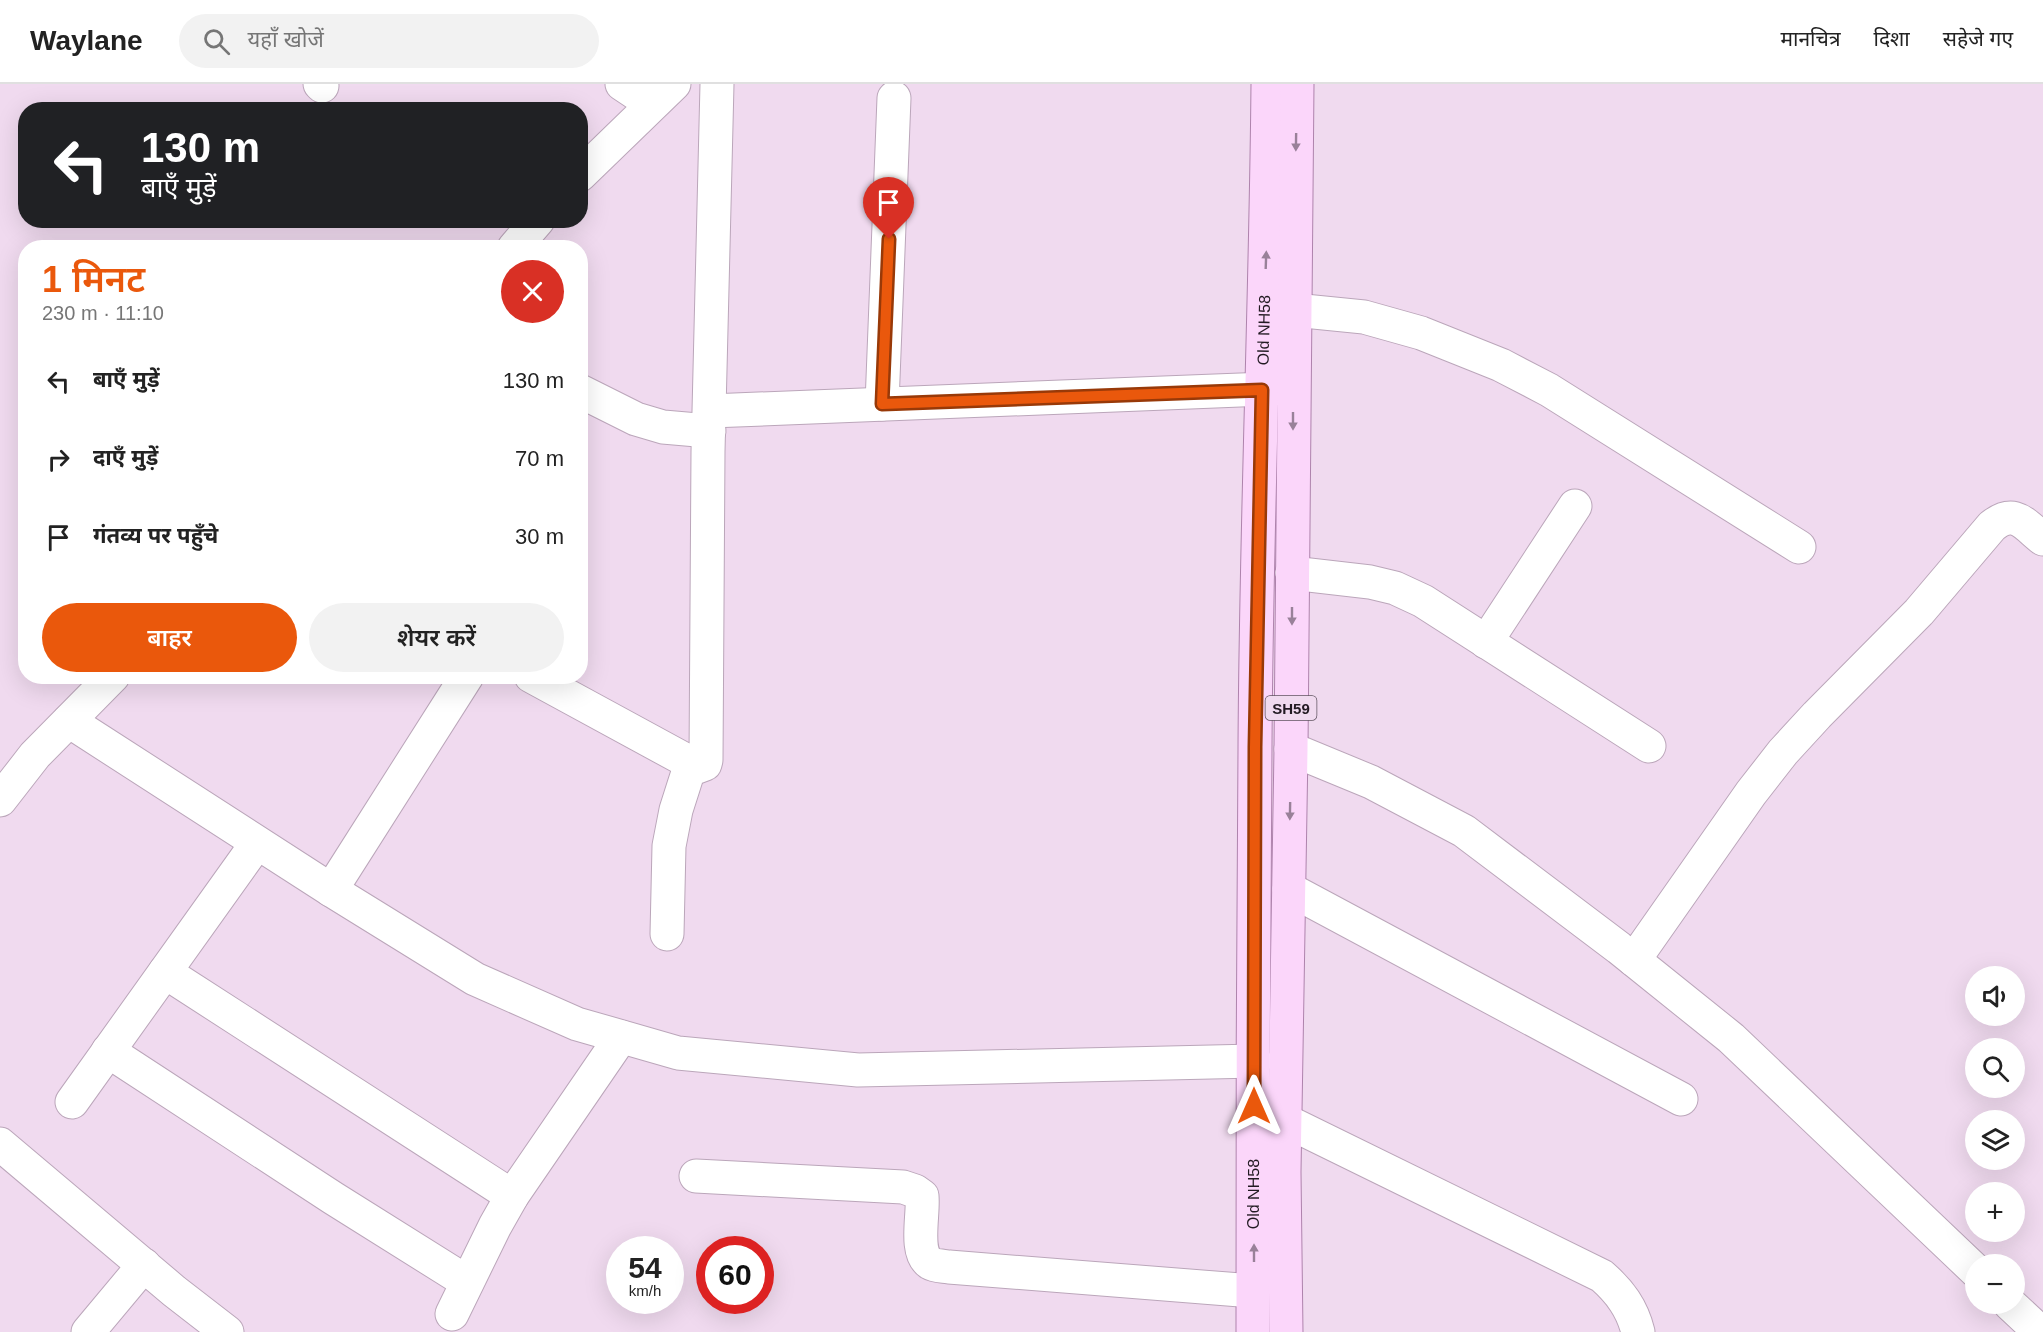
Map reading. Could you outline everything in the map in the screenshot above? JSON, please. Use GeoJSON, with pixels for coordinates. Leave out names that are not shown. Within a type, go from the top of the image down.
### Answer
{"type":"FeatureCollection","features":[{"type":"Feature","properties":{"kind":"main road","name":"Old NH58"},"geometry":{"type":"LineString","coordinates":[[1268,84],[1267,253],[1292,573],[1284,1172],[1286,1332]]}},
{"type":"Feature","properties":{"kind":"main road","name":"Old NH58"},"geometry":{"type":"LineString","coordinates":[[1253,1332],[1255,747],[1277,389],[1294,310],[1297,84]]}},
{"type":"Feature","properties":{"kind":"street"},"geometry":{"type":"LineString","coordinates":[[622,84],[663,94]]}},
{"type":"Feature","properties":{"kind":"street"},"geometry":{"type":"LineString","coordinates":[[546,684],[698,767],[702,766],[706,760],[709,421],[717,84]]}},
{"type":"Feature","properties":{"kind":"street"},"geometry":{"type":"LineString","coordinates":[[588,167],[663,94]]}},
{"type":"Feature","properties":{"kind":"street"},"geometry":{"type":"LineString","coordinates":[[882,404],[894,98]]}},
{"type":"Feature","properties":{"kind":"street"},"geometry":{"type":"LineString","coordinates":[[521,240],[531,228]]}},
{"type":"Feature","properties":{"kind":"street"},"geometry":{"type":"LineString","coordinates":[[1294,310],[1376,320],[1421,333],[1501,365],[1550,390],[1799,547]]}},
{"type":"Feature","properties":{"kind":"street"},"geometry":{"type":"LineString","coordinates":[[588,395],[636,419],[663,427],[882,404],[1277,389]]}},
{"type":"Feature","properties":{"kind":"street"},"geometry":{"type":"LineString","coordinates":[[1486,642],[1575,506]]}},
{"type":"Feature","properties":{"kind":"street"},"geometry":{"type":"LineString","coordinates":[[1634,960],[1751,793],[1783,752],[1919,612],[1992,526],[2002,518],[2011,516],[2043,539]]}},
{"type":"Feature","properties":{"kind":"street"},"geometry":{"type":"LineString","coordinates":[[1292,573],[1370,582],[1395,588],[1423,601],[1649,746]]}},
{"type":"Feature","properties":{"kind":"street"},"geometry":{"type":"LineString","coordinates":[[0,800],[35,755],[104,684]]}},
{"type":"Feature","properties":{"kind":"street"},"geometry":{"type":"LineString","coordinates":[[331,890],[463,684]]}},
{"type":"Feature","properties":{"kind":"street"},"geometry":{"type":"LineString","coordinates":[[69,720],[257,843],[475,980],[577,1024],[621,1037],[678,1053],[858,1070],[1255,1061]]}},
{"type":"Feature","properties":{"kind":"street"},"geometry":{"type":"LineString","coordinates":[[1291,749],[1371,782],[1464,831],[1634,960],[1731,1038],[1965,1261]]}},
{"type":"Feature","properties":{"kind":"street"},"geometry":{"type":"LineString","coordinates":[[666,934],[669,846],[676,810],[691,763]]}},
{"type":"Feature","properties":{"kind":"street"},"geometry":{"type":"LineString","coordinates":[[72,1102],[257,843]]}},
{"type":"Feature","properties":{"kind":"street"},"geometry":{"type":"LineString","coordinates":[[1289,889],[1681,1099]]}},
{"type":"Feature","properties":{"kind":"street"},"geometry":{"type":"LineString","coordinates":[[165,972],[512,1196]]}},
{"type":"Feature","properties":{"kind":"street"},"geometry":{"type":"LineString","coordinates":[[452,1314],[512,1196],[621,1037]]}},
{"type":"Feature","properties":{"kind":"street"},"geometry":{"type":"LineString","coordinates":[[108,1051],[333,1198],[468,1281]]}},
{"type":"Feature","properties":{"kind":"street"},"geometry":{"type":"LineString","coordinates":[[1286,1121],[1602,1276],[1618,1290],[1631,1309],[1638,1332]]}},
{"type":"Feature","properties":{"kind":"street"},"geometry":{"type":"LineString","coordinates":[[0,1144],[227,1332]]}},
{"type":"Feature","properties":{"kind":"street"},"geometry":{"type":"LineString","coordinates":[[696,1176],[903,1187],[915,1191],[922,1196],[923,1256],[932,1264],[1253,1292]]}},
{"type":"Feature","properties":{"kind":"street"},"geometry":{"type":"LineString","coordinates":[[88,1332],[144,1265]]}},
{"type":"Feature","properties":{"kind":"street"},"geometry":{"type":"LineString","coordinates":[[2021,1314],[2040,1332]]}},
{"type":"Feature","properties":{"kind":"route"},"geometry":{"type":"LineString","coordinates":[[889,239],[882,404],[1262,390],[1255,747],[1254,1106]]}}]}
